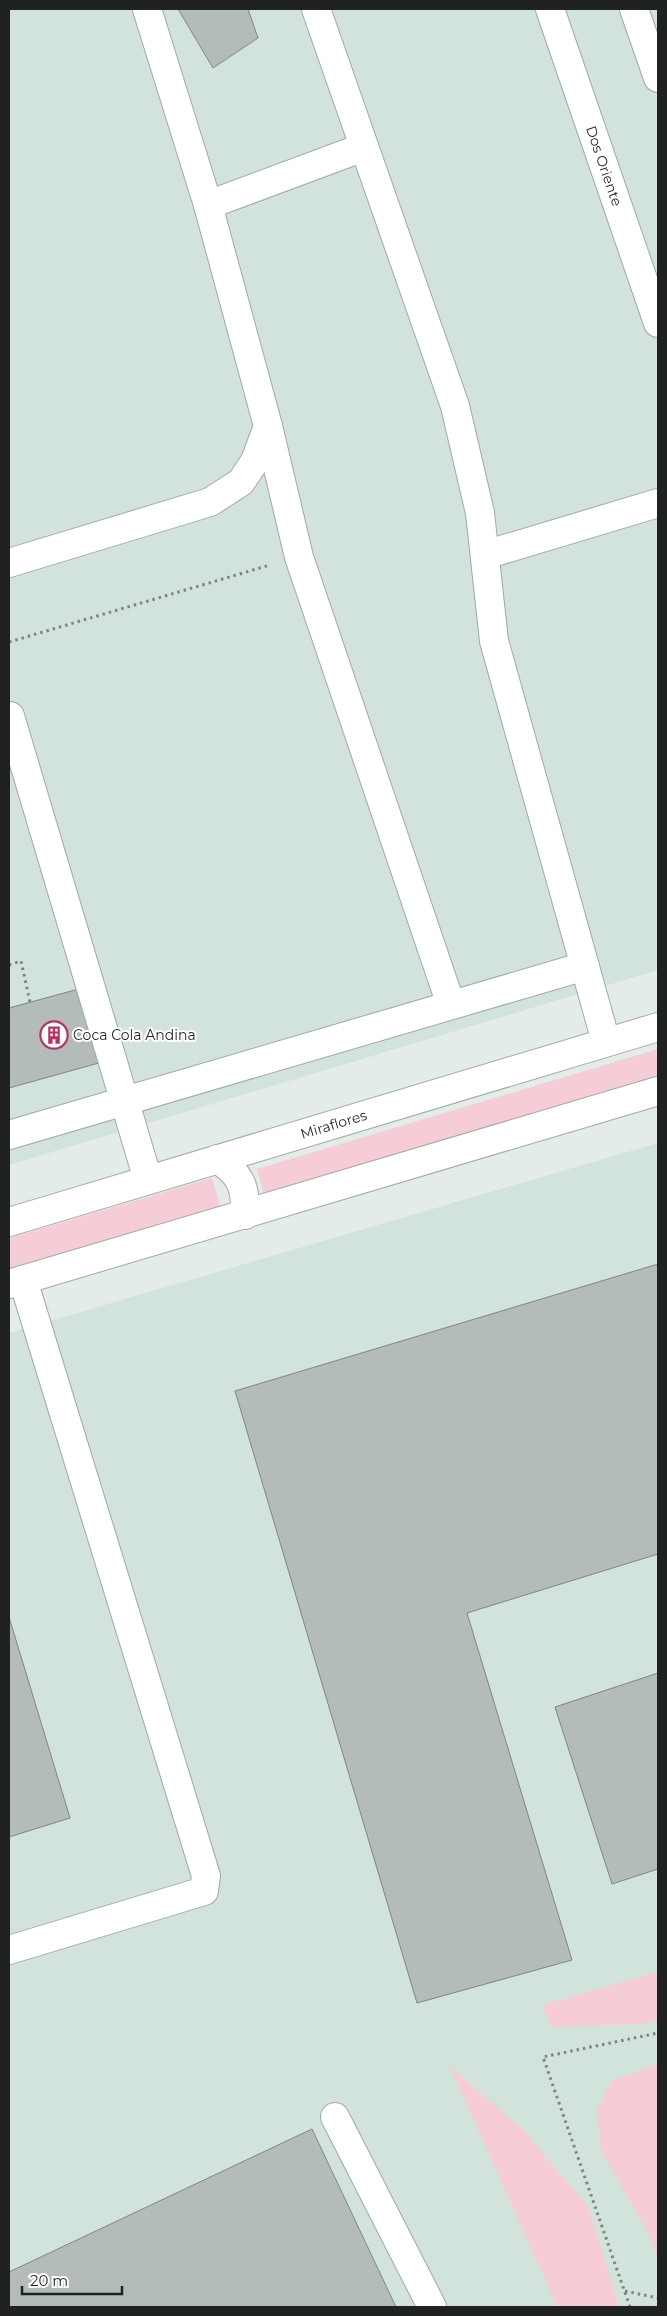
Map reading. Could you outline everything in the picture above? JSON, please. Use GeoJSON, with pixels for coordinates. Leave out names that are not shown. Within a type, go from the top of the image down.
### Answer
{"type":"FeatureCollection","features":[{"type":"Feature","properties":{"kind":"main road"},"geometry":{"type":"LineString","coordinates":[[147,9],[208,205],[268,426],[299,557],[451,1005]]}},
{"type":"Feature","properties":{"kind":"main road"},"geometry":{"type":"LineString","coordinates":[[316,9],[455,406],[480,513],[494,641],[606,1042]]}},
{"type":"Feature","properties":{"kind":"main road","name":"Dos Oriente"},"geometry":{"type":"LineString","coordinates":[[550,9],[658,323]]}},
{"type":"Feature","properties":{"kind":"main road"},"geometry":{"type":"LineString","coordinates":[[634,9],[658,78]]}},
{"type":"Feature","properties":{"kind":"main road"},"geometry":{"type":"LineString","coordinates":[[208,205],[364,147]]}},
{"type":"Feature","properties":{"kind":"main road"},"geometry":{"type":"LineString","coordinates":[[9,563],[210,502],[241,482],[255,461],[268,426]]}},
{"type":"Feature","properties":{"kind":"main road"},"geometry":{"type":"LineString","coordinates":[[485,555],[658,503]]}},
{"type":"Feature","properties":{"kind":"main road"},"geometry":{"type":"LineString","coordinates":[[10,716],[148,1180]]}},
{"type":"Feature","properties":{"kind":"main road"},"geometry":{"type":"LineString","coordinates":[[9,1135],[585,966]]}},
{"type":"Feature","properties":{"kind":"main road","name":"Miraflores"},"geometry":{"type":"LineString","coordinates":[[9,1222],[658,1027]]}},
{"type":"Feature","properties":{"kind":"main road"},"geometry":{"type":"LineString","coordinates":[[9,1950],[204,1891],[206,1876],[16,1282],[658,1091]]}},
{"type":"Feature","properties":{"kind":"main road"},"geometry":{"type":"LineString","coordinates":[[217,1159],[231,1167],[240,1179],[246,1195],[245,1215]]}},
{"type":"Feature","properties":{"kind":"main road"},"geometry":{"type":"LineString","coordinates":[[335,2116],[432,2307]]}},
{"type":"Feature","properties":{"kind":"path"},"geometry":{"type":"LineString","coordinates":[[9,642],[299,557]]}},
{"type":"Feature","properties":{"kind":"path"},"geometry":{"type":"LineString","coordinates":[[9,965],[21,961],[30,1002]]}},
{"type":"Feature","properties":{"kind":"path"},"geometry":{"type":"LineString","coordinates":[[630,2307],[543,2057],[658,2033]]}},
{"type":"Feature","properties":{"kind":"path"},"geometry":{"type":"LineString","coordinates":[[626,2292],[658,2298]]}},
{"type":"Feature","properties":{"kind":"shaded area"},"geometry":{"type":"Polygon","coordinates":[[[9,9],[658,9],[658,970],[9,1165],[9,9]]]}},
{"type":"Feature","properties":{"kind":"shaded area"},"geometry":{"type":"Polygon","coordinates":[[[658,1049],[658,1080],[265,1198],[257,1169],[658,1049]]]}},
{"type":"Feature","properties":{"kind":"shaded area"},"geometry":{"type":"Polygon","coordinates":[[[658,1143],[658,2307],[9,2307],[9,1333],[658,1143]]]}},
{"type":"Feature","properties":{"kind":"shaded area"},"geometry":{"type":"Polygon","coordinates":[[[212,1178],[222,1212],[9,1275],[9,1238],[212,1178]]]}},
{"type":"Feature","properties":{"kind":"shaded area"},"geometry":{"type":"Polygon","coordinates":[[[658,1972],[658,2021],[642,2024],[551,2027],[542,2005],[658,1972]]]}},
{"type":"Feature","properties":{"kind":"shaded area"},"geometry":{"type":"Polygon","coordinates":[[[658,2064],[658,2260],[647,2231],[601,2151],[597,2111],[611,2081],[658,2064]]]}},
{"type":"Feature","properties":{"kind":"shaded area"},"geometry":{"type":"Polygon","coordinates":[[[449,2065],[522,2129],[589,2208],[619,2307],[557,2307],[449,2065]]]}},
{"type":"Feature","properties":{"kind":"building"},"geometry":{"type":"Polygon","coordinates":[[[178,9],[248,9],[258,38],[213,68],[178,9]]]}},
{"type":"Feature","properties":{"kind":"building","name":"Coca Cola Andina"},"geometry":{"type":"Polygon","coordinates":[[[86,987],[106,1061],[9,1088],[9,1008],[86,987]]]}},
{"type":"Feature","properties":{"kind":"building"},"geometry":{"type":"Polygon","coordinates":[[[658,1264],[658,1554],[467,1613],[572,1960],[417,2003],[235,1391],[658,1264]]]}},
{"type":"Feature","properties":{"kind":"building"},"geometry":{"type":"Polygon","coordinates":[[[9,1617],[70,1818],[9,1837],[9,1617]]]}},
{"type":"Feature","properties":{"kind":"building"},"geometry":{"type":"Polygon","coordinates":[[[658,1673],[658,1869],[612,1884],[555,1707],[658,1673]]]}},
{"type":"Feature","properties":{"kind":"building"},"geometry":{"type":"Polygon","coordinates":[[[312,2129],[396,2307],[9,2307],[9,2272],[312,2129]]]}},
{"type":"Feature","properties":{"kind":"place","name":"Coca Cola Andina"},"geometry":{"type":"Point","coordinates":[54,1035]}}]}
